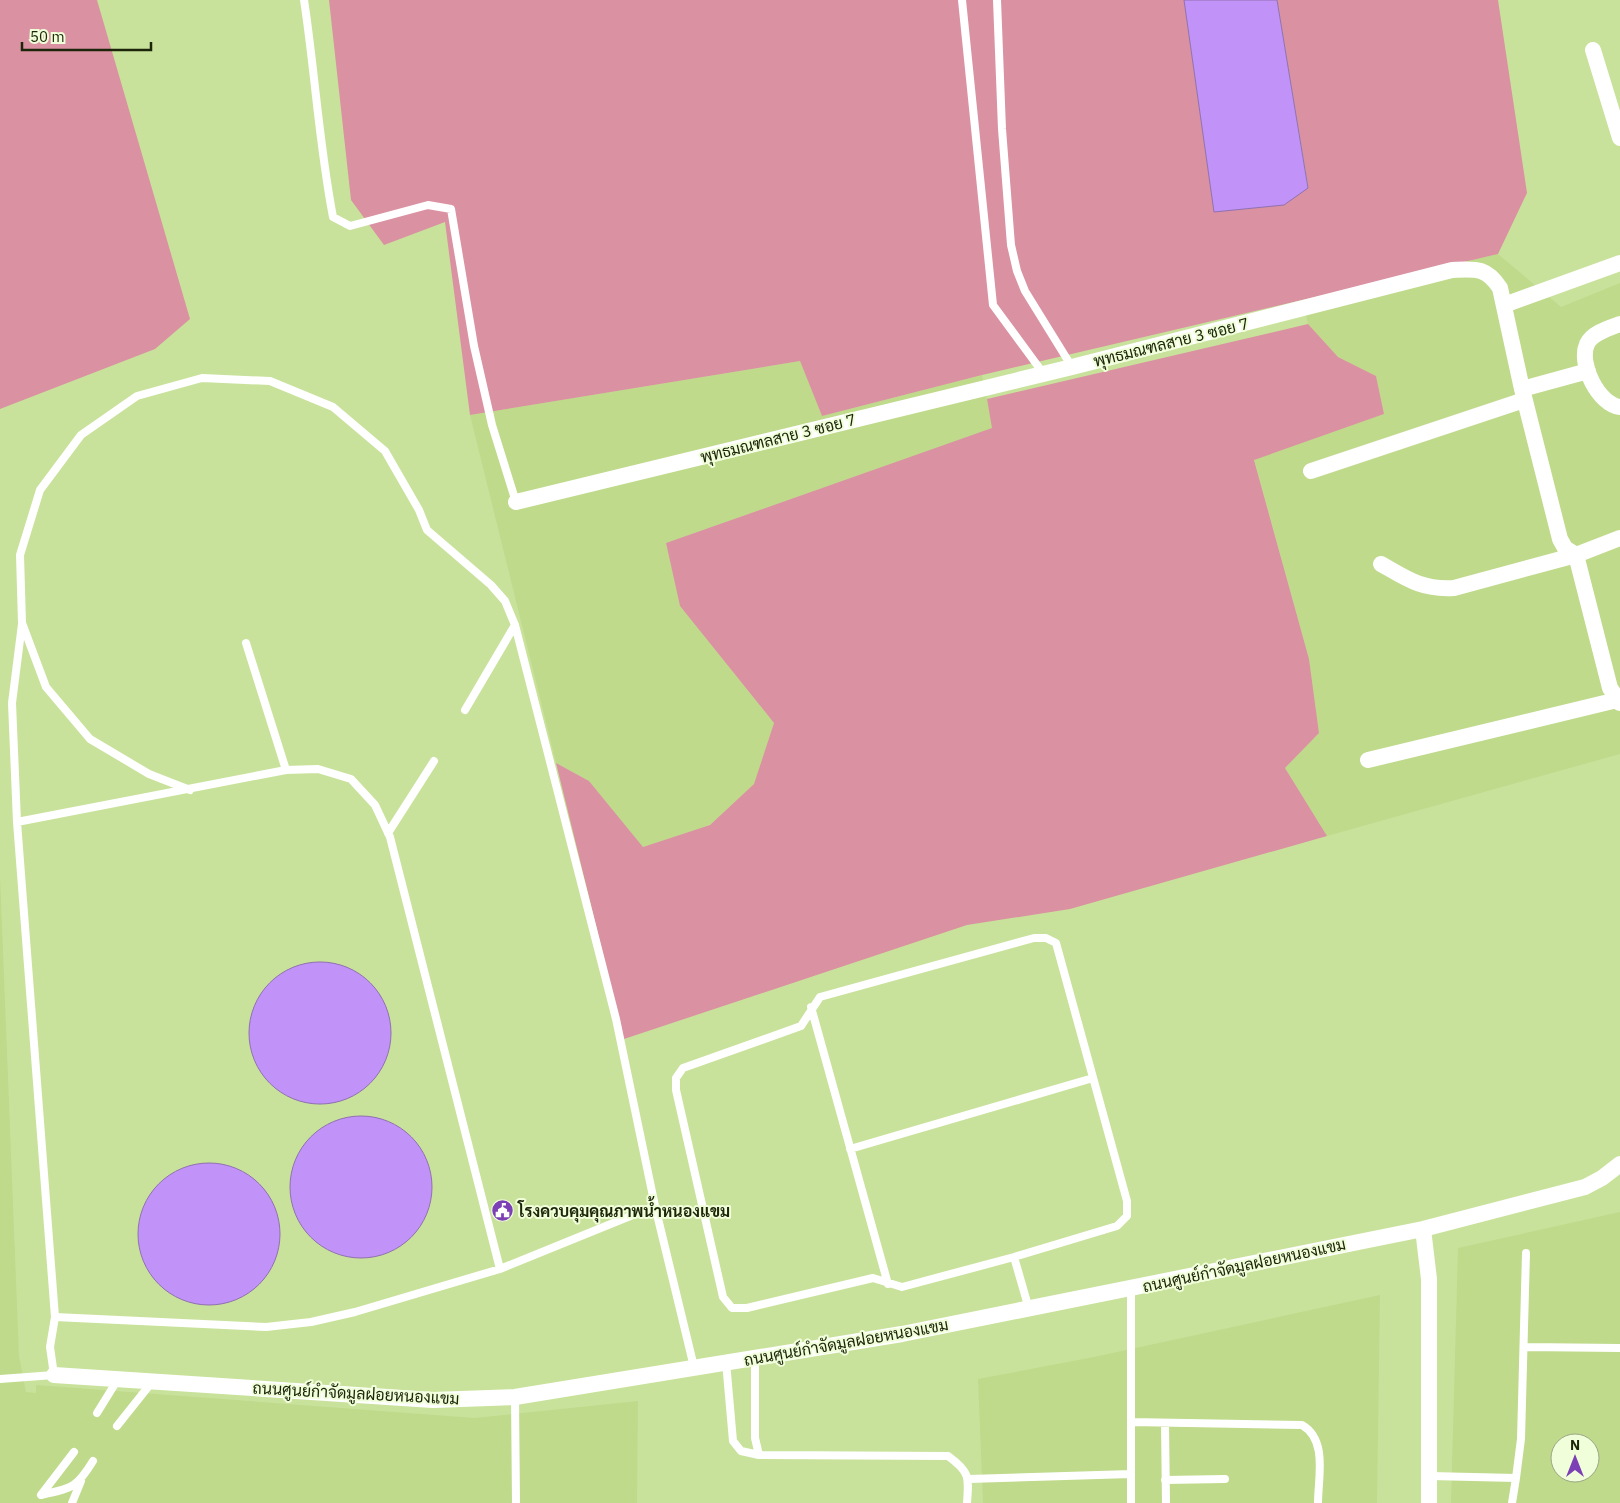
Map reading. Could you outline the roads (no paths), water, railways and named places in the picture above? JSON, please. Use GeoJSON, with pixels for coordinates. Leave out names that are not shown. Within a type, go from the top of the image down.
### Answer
{"type":"FeatureCollection","features":[{"type":"Feature","properties":{"kind":"street"},"geometry":{"type":"LineString","coordinates":[[1593,50],[1620,138]]}},
{"type":"Feature","properties":{"kind":"street"},"geometry":{"type":"LineString","coordinates":[[1504,306],[1620,263]]}},
{"type":"Feature","properties":{"kind":"street","name":"พุทธมณฑลสาย 3 ซอย 7"},"geometry":{"type":"LineString","coordinates":[[516,502],[1072,367],[1452,270],[1474,269],[1491,275],[1500,288],[1523,394],[1560,539],[1566,548],[1576,555]]}},
{"type":"Feature","properties":{"kind":"street"},"geometry":{"type":"LineString","coordinates":[[1620,324],[1595,335],[1587,343],[1585,352],[1588,371],[1602,398],[1611,406],[1620,407]]}},
{"type":"Feature","properties":{"kind":"street"},"geometry":{"type":"LineString","coordinates":[[1311,471],[1588,371]]}},
{"type":"Feature","properties":{"kind":"street"},"geometry":{"type":"LineString","coordinates":[[1381,564],[1420,586],[1435,589],[1454,588],[1576,555],[1620,538]]}},
{"type":"Feature","properties":{"kind":"street"},"geometry":{"type":"LineString","coordinates":[[1368,760],[1619,702],[1610,688],[1576,555]]}},
{"type":"Feature","properties":{"kind":"street","name":"ถนนศูนย์กำจัดมูลฝอยหนองแขม"},"geometry":{"type":"LineString","coordinates":[[54,1375],[433,1400],[515,1397],[575,1389],[694,1367],[902,1334],[1423,1229],[1585,1187],[1602,1178],[1620,1164]]}},
{"type":"Feature","properties":{"kind":"street"},"geometry":{"type":"LineString","coordinates":[[1423,1229],[1429,1279],[1430,1503]]}},
{"type":"Feature","properties":{"kind":"lane"},"geometry":{"type":"LineString","coordinates":[[304,0],[312,54],[323,163],[333,217],[350,226],[428,205],[451,209],[474,346],[492,425],[516,502]]}},
{"type":"Feature","properties":{"kind":"lane"},"geometry":{"type":"LineString","coordinates":[[962,0],[993,305],[1043,373]]}},
{"type":"Feature","properties":{"kind":"lane"},"geometry":{"type":"LineString","coordinates":[[997,0],[1002,129],[1011,245],[1017,271],[1025,291],[1072,367]]}},
{"type":"Feature","properties":{"kind":"lane"},"geometry":{"type":"LineString","coordinates":[[0,1379],[54,1375],[50,1347],[55,1317],[17,822],[12,703],[22,623],[20,555],[40,490],[80,435],[137,396],[202,378],[270,381],[334,407],[385,451],[419,510],[427,530],[491,585],[505,601],[515,625],[616,1019],[654,1206],[694,1367]]}},
{"type":"Feature","properties":{"kind":"lane"},"geometry":{"type":"LineString","coordinates":[[22,623],[46,687],[90,739],[149,774],[190,790]]}},
{"type":"Feature","properties":{"kind":"lane"},"geometry":{"type":"LineString","coordinates":[[465,710],[515,625]]}},
{"type":"Feature","properties":{"kind":"lane"},"geometry":{"type":"LineString","coordinates":[[246,643],[286,770]]}},
{"type":"Feature","properties":{"kind":"lane"},"geometry":{"type":"LineString","coordinates":[[388,834],[434,762]]}},
{"type":"Feature","properties":{"kind":"lane"},"geometry":{"type":"LineString","coordinates":[[17,822],[286,770],[318,769],[350,780],[374,805],[388,834],[500,1269]]}},
{"type":"Feature","properties":{"kind":"lane"},"geometry":{"type":"LineString","coordinates":[[1034,938],[1046,938],[1056,943],[1127,1201],[1127,1216],[1117,1226],[1014,1257],[902,1287],[872,1278],[852,1281],[747,1308],[732,1308],[723,1298],[676,1090],[676,1078],[683,1068],[801,1026],[811,1007],[820,997],[1034,938]]}},
{"type":"Feature","properties":{"kind":"lane"},"geometry":{"type":"LineString","coordinates":[[811,1007],[888,1284]]}},
{"type":"Feature","properties":{"kind":"lane"},"geometry":{"type":"LineString","coordinates":[[850,1149],[1093,1078]]}},
{"type":"Feature","properties":{"kind":"lane"},"geometry":{"type":"LineString","coordinates":[[55,1317],[266,1327],[355,1312],[500,1269],[654,1206]]}},
{"type":"Feature","properties":{"kind":"lane"},"geometry":{"type":"LineString","coordinates":[[1512,1503],[1521,1439],[1526,1253]]}},
{"type":"Feature","properties":{"kind":"lane"},"geometry":{"type":"LineString","coordinates":[[1014,1257],[1029,1309]]}},
{"type":"Feature","properties":{"kind":"lane"},"geometry":{"type":"LineString","coordinates":[[1130,1289],[1132,1503]]}},
{"type":"Feature","properties":{"kind":"lane"},"geometry":{"type":"LineString","coordinates":[[1524,1347],[1620,1348]]}},
{"type":"Feature","properties":{"kind":"lane"},"geometry":{"type":"LineString","coordinates":[[755,1358],[755,1438],[759,1454]]}},
{"type":"Feature","properties":{"kind":"lane"},"geometry":{"type":"LineString","coordinates":[[726,1362],[733,1441],[740,1451],[759,1454],[948,1456],[962,1466],[969,1479],[967,1503]]}},
{"type":"Feature","properties":{"kind":"lane"},"geometry":{"type":"LineString","coordinates":[[97,1413],[118,1378]]}},
{"type":"Feature","properties":{"kind":"lane"},"geometry":{"type":"LineString","coordinates":[[116,1426],[153,1381]]}},
{"type":"Feature","properties":{"kind":"lane"},"geometry":{"type":"LineString","coordinates":[[515,1397],[516,1503]]}},
{"type":"Feature","properties":{"kind":"lane"},"geometry":{"type":"LineString","coordinates":[[1131,1422],[1302,1425],[1311,1430],[1319,1444],[1318,1503]]}},
{"type":"Feature","properties":{"kind":"lane"},"geometry":{"type":"LineString","coordinates":[[1165,1422],[1166,1503]]}},
{"type":"Feature","properties":{"kind":"lane"},"geometry":{"type":"LineString","coordinates":[[39,1499],[74,1452]]}},
{"type":"Feature","properties":{"kind":"lane"},"geometry":{"type":"LineString","coordinates":[[72,1503],[83,1477],[93,1461]]}},
{"type":"Feature","properties":{"kind":"lane"},"geometry":{"type":"LineString","coordinates":[[969,1479],[1131,1474]]}},
{"type":"Feature","properties":{"kind":"lane"},"geometry":{"type":"LineString","coordinates":[[1430,1476],[1516,1478]]}},
{"type":"Feature","properties":{"kind":"lane"},"geometry":{"type":"LineString","coordinates":[[39,1499],[72,1487],[83,1477]]}},
{"type":"Feature","properties":{"kind":"lane"},"geometry":{"type":"LineString","coordinates":[[1165,1480],[1225,1479]]}},
{"type":"Feature","properties":{"kind":"place","name":"โรงควบคุมคุณภาพน้ำหนองแขม"},"geometry":{"type":"Point","coordinates":[502,1211]}}]}
